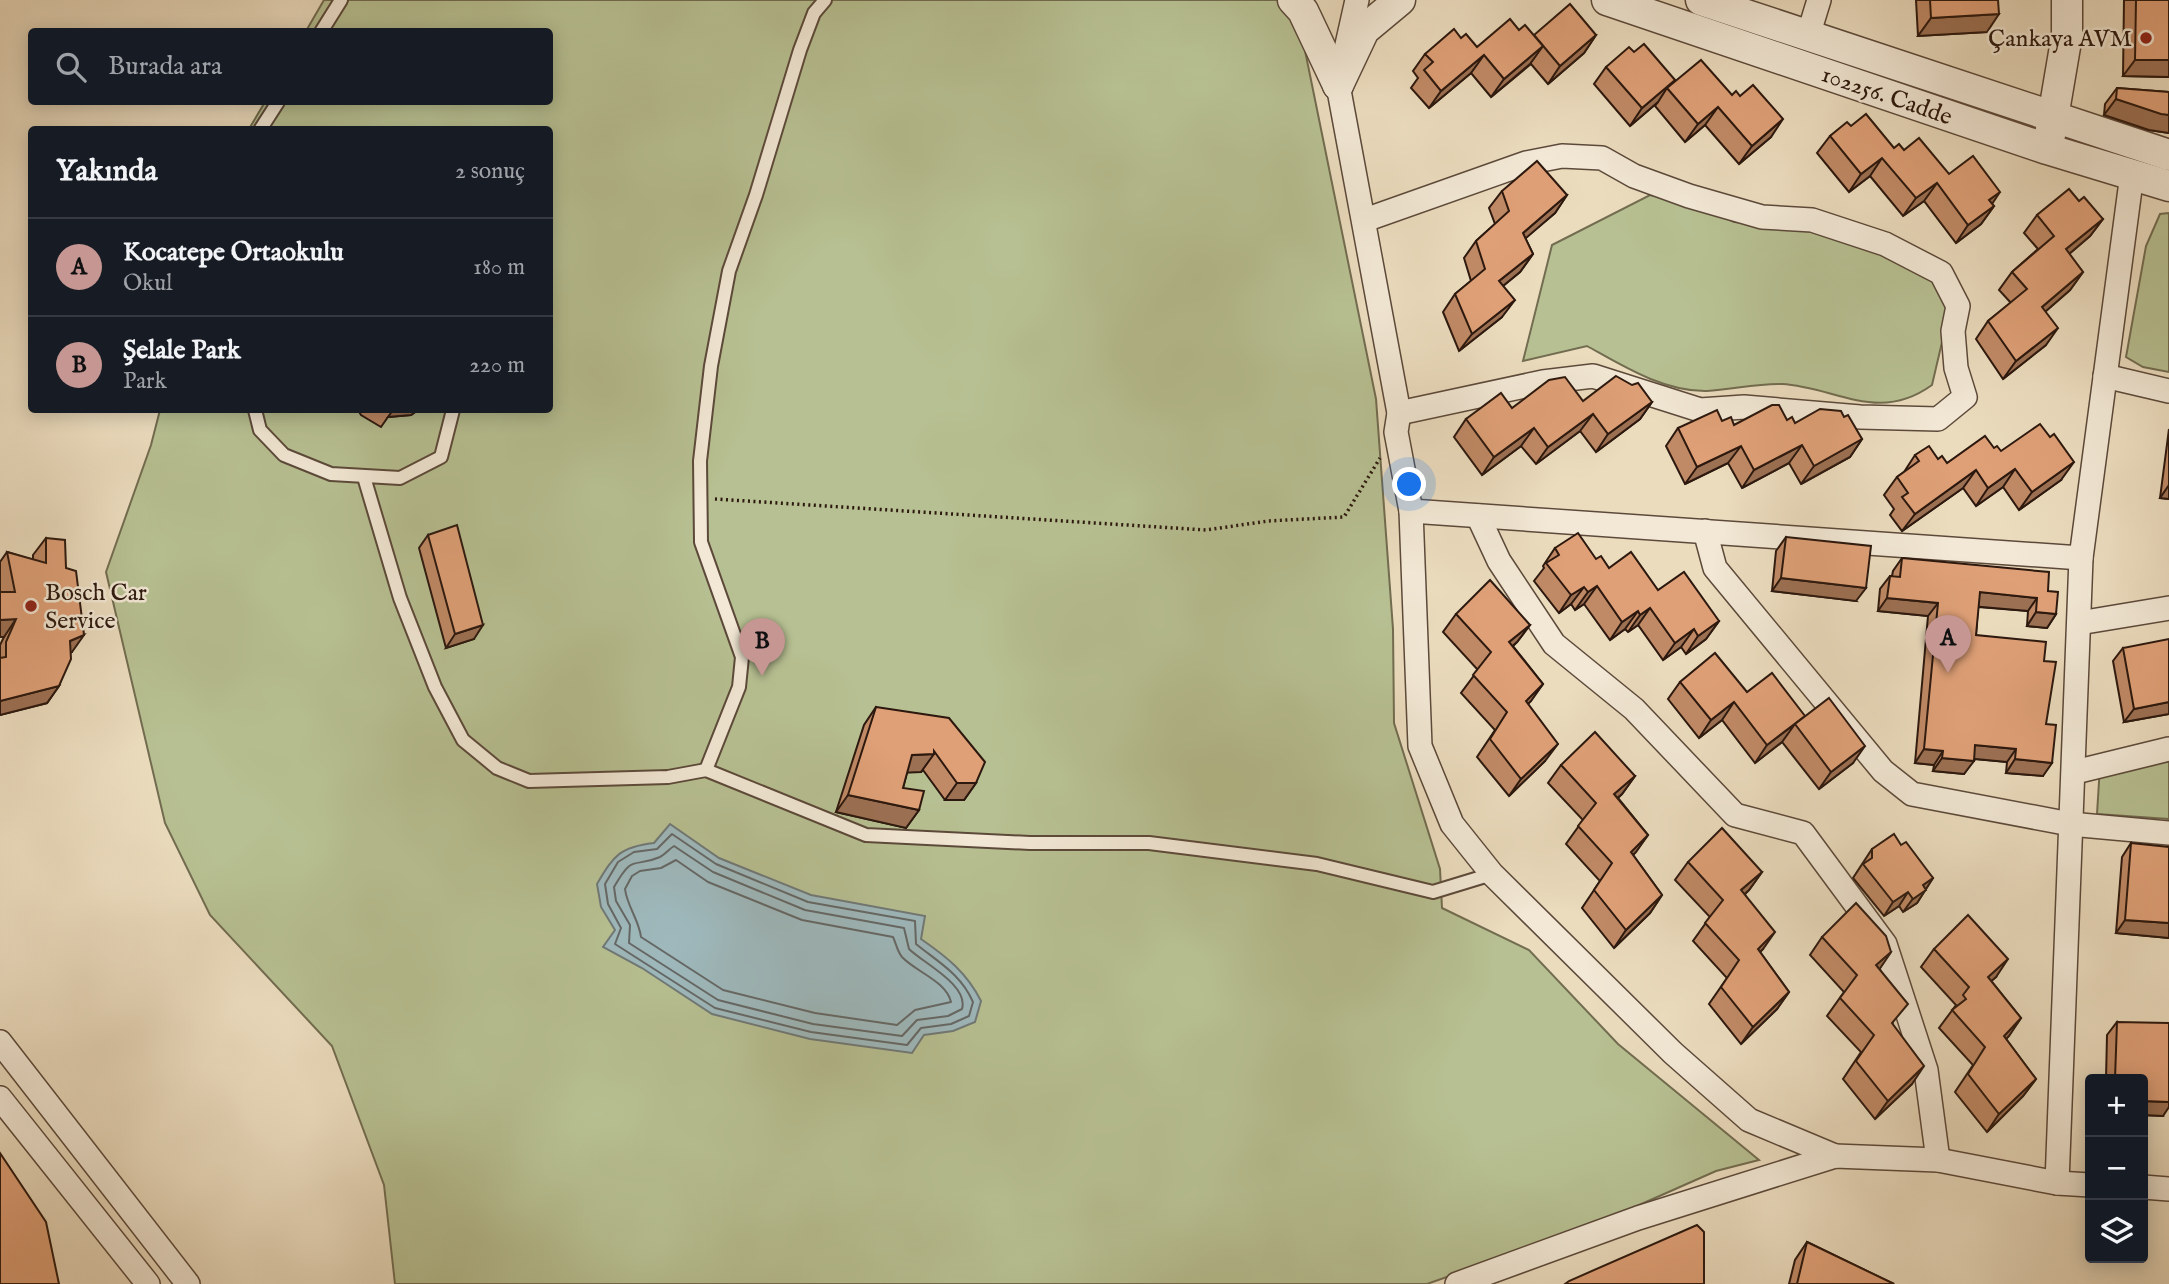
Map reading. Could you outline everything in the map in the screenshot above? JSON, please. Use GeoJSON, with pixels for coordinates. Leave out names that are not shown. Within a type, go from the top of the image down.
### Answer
{"type":"FeatureCollection","features":[{"type":"Feature","properties":{"kind":"street"},"geometry":{"type":"LineString","coordinates":[[1293,0],[1303,11],[1338,85],[1365,220],[1411,511],[1420,746],[1452,824],[1492,874],[1673,1053],[1749,1120],[1835,1156]]}},
{"type":"Feature","properties":{"kind":"street"},"geometry":{"type":"LineString","coordinates":[[1338,85],[1357,0]]}},
{"type":"Feature","properties":{"kind":"street"},"geometry":{"type":"LineString","coordinates":[[1338,85],[1364,30],[1400,0]]}},
{"type":"Feature","properties":{"kind":"street","name":"102256. Cadde"},"geometry":{"type":"LineString","coordinates":[[1606,0],[2047,149],[2169,186]]}},
{"type":"Feature","properties":{"kind":"street","name":"102256. Cadde"},"geometry":{"type":"LineString","coordinates":[[1701,0],[2169,155]]}},
{"type":"Feature","properties":{"kind":"street"},"geometry":{"type":"LineString","coordinates":[[1808,36],[1819,0]]}},
{"type":"Feature","properties":{"kind":"street"},"geometry":{"type":"LineString","coordinates":[[2047,149],[2067,35],[2067,0]]}},
{"type":"Feature","properties":{"kind":"street"},"geometry":{"type":"LineString","coordinates":[[1365,220],[1526,163],[1562,156],[1602,158],[1634,176],[1689,196],[1762,218],[1812,220],[1885,244],[1941,273],[1958,306],[1954,344],[1956,368],[1965,397],[1938,419],[1860,417],[1744,407],[1700,410],[1593,376],[1543,382],[1398,423]]}},
{"type":"Feature","properties":{"kind":"street"},"geometry":{"type":"LineString","coordinates":[[2057,1183],[2070,824],[2075,772],[2081,558],[2132,174]]}},
{"type":"Feature","properties":{"kind":"street"},"geometry":{"type":"LineString","coordinates":[[2105,376],[2169,391]]}},
{"type":"Feature","properties":{"kind":"street"},"geometry":{"type":"LineString","coordinates":[[1411,511],[2081,558]]}},
{"type":"Feature","properties":{"kind":"street"},"geometry":{"type":"LineString","coordinates":[[1478,516],[1499,561],[1553,644],[1634,709],[1735,815],[1803,833],[1885,944],[1926,1070],[1938,1160]]}},
{"type":"Feature","properties":{"kind":"street"},"geometry":{"type":"LineString","coordinates":[[1705,531],[1715,568],[1883,771],[1912,794],[2070,824],[2169,833]]}},
{"type":"Feature","properties":{"kind":"street"},"geometry":{"type":"LineString","coordinates":[[2079,623],[2169,608]]}},
{"type":"Feature","properties":{"kind":"street"},"geometry":{"type":"LineString","coordinates":[[2075,772],[2169,749]]}},
{"type":"Feature","properties":{"kind":"street"},"geometry":{"type":"LineString","coordinates":[[0,1042],[188,1284]]}},
{"type":"Feature","properties":{"kind":"street"},"geometry":{"type":"LineString","coordinates":[[0,1098],[148,1284]]}},
{"type":"Feature","properties":{"kind":"street"},"geometry":{"type":"LineString","coordinates":[[1457,1284],[1638,1218],[1835,1156],[1938,1160],[2057,1183],[2085,1185]]}},
{"type":"Feature","properties":{"kind":"street"},"geometry":{"type":"LineString","coordinates":[[2148,1187],[2169,1189]]}},
{"type":"Feature","properties":{"kind":"lane"},"geometry":{"type":"LineString","coordinates":[[324,28],[341,0]]}},
{"type":"Feature","properties":{"kind":"lane"},"geometry":{"type":"LineString","coordinates":[[706,770],[739,687],[742,657],[701,542],[699,498],[711,366],[729,271],[757,195],[800,50],[814,13],[825,0]]}},
{"type":"Feature","properties":{"kind":"lane"},"geometry":{"type":"LineString","coordinates":[[263,126],[276,105]]}},
{"type":"Feature","properties":{"kind":"lane"},"geometry":{"type":"LineString","coordinates":[[256,413],[260,430],[285,455],[331,474],[400,478],[442,457],[452,413]]}},
{"type":"Feature","properties":{"kind":"lane"},"geometry":{"type":"LineString","coordinates":[[364,477],[400,598],[435,687],[463,740],[497,768],[529,781],[668,777],[706,770],[866,835],[1030,844],[1149,844],[1317,864],[1433,892],[1492,874]]}},
{"type":"Feature","properties":{"kind":"path"},"geometry":{"type":"LineString","coordinates":[[699,498],[1206,530],[1268,521],[1343,517],[1398,423]]}},
{"type":"Feature","properties":{"kind":"green space"},"geometry":{"type":"Polygon","coordinates":[[[324,0],[1278,0],[1301,31],[1376,399],[1393,629],[1394,723],[1440,869],[1442,908],[1529,950],[1618,1044],[1759,1160],[1716,1171],[1594,1225],[1427,1284],[395,1284],[384,1185],[332,1046],[210,915],[165,823],[106,572],[151,445],[159,413],[553,413],[553,126],[251,126],[263,105],[553,105],[553,28],[308,28],[324,0]]]}},
{"type":"Feature","properties":{"kind":"green space"},"geometry":{"type":"Polygon","coordinates":[[[1650,195],[1700,205],[1734,222],[1806,227],[1911,255],[1948,283],[1950,308],[1932,385],[1893,402],[1875,403],[1782,384],[1707,391],[1675,387],[1644,376],[1587,346],[1523,361],[1552,245],[1650,195]]]}},
{"type":"Feature","properties":{"kind":"green space"},"geometry":{"type":"Polygon","coordinates":[[[2169,213],[2169,372],[2143,367],[2126,357],[2146,246],[2160,214],[2169,213]]]}},
{"type":"Feature","properties":{"kind":"green space"},"geometry":{"type":"Polygon","coordinates":[[[2169,749],[2169,819],[2097,814],[2100,766],[2169,749]]]}},
{"type":"Feature","properties":{"kind":"water"},"geometry":{"type":"Polygon","coordinates":[[[670,824],[719,858],[811,895],[925,916],[921,939],[956,966],[981,1001],[975,1022],[953,1031],[924,1035],[912,1053],[810,1039],[712,1014],[642,968],[603,947],[615,930],[601,907],[597,884],[619,854],[633,847],[654,843],[670,824]]]}},
{"type":"Feature","properties":{"kind":"building"},"geometry":{"type":"Polygon","coordinates":[[[1930,0],[1998,0],[1999,14],[1931,18],[1930,0]]]}},
{"type":"Feature","properties":{"kind":"building"},"geometry":{"type":"Polygon","coordinates":[[[2136,0],[2169,0],[2169,60],[2135,60],[2136,0]]]}},
{"type":"Feature","properties":{"kind":"building"},"geometry":{"type":"Polygon","coordinates":[[[1570,4],[1596,35],[1560,66],[1534,35],[1570,4]]]}},
{"type":"Feature","properties":{"kind":"building"},"geometry":{"type":"Polygon","coordinates":[[[1510,19],[1519,30],[1525,25],[1543,46],[1504,79],[1484,55],[1441,91],[1424,70],[1433,62],[1425,54],[1454,29],[1461,38],[1466,34],[1477,47],[1510,19]]]}},
{"type":"Feature","properties":{"kind":"building"},"geometry":{"type":"Polygon","coordinates":[[[1644,44],[1675,80],[1642,108],[1606,67],[1629,47],[1634,52],[1644,44]]]}},
{"type":"Feature","properties":{"kind":"building"},"geometry":{"type":"Polygon","coordinates":[[[1701,60],[1732,95],[1736,91],[1740,96],[1753,85],[1783,119],[1752,146],[1718,107],[1698,124],[1667,88],[1701,60]]]}},
{"type":"Feature","properties":{"kind":"building"},"geometry":{"type":"Polygon","coordinates":[[[2117,88],[2169,92],[2169,115],[2116,99],[2117,88]]]}},
{"type":"Feature","properties":{"kind":"building"},"geometry":{"type":"Polygon","coordinates":[[[1866,114],[1894,148],[1899,144],[1904,150],[1919,138],[1949,174],[1973,156],[2000,192],[1989,200],[1994,206],[1968,225],[1937,183],[1916,198],[1882,158],[1861,174],[1830,136],[1847,122],[1851,126],[1866,114]]]}},
{"type":"Feature","properties":{"kind":"building"},"geometry":{"type":"Polygon","coordinates":[[[1537,161],[1567,195],[1523,233],[1533,254],[1499,281],[1515,300],[1472,334],[1455,294],[1485,269],[1476,241],[1509,211],[1502,191],[1537,161]]]}},
{"type":"Feature","properties":{"kind":"building"},"geometry":{"type":"Polygon","coordinates":[[[2069,189],[2079,201],[2084,197],[2103,219],[2066,249],[2083,272],[2042,307],[2058,328],[2016,361],[1988,321],[2027,289],[2012,272],[2054,236],[2037,215],[2069,189]]]}},
{"type":"Feature","properties":{"kind":"building"},"geometry":{"type":"Polygon","coordinates":[[[1616,376],[1632,385],[1638,383],[1652,402],[1608,434],[1593,414],[1548,447],[1534,428],[1494,457],[1466,419],[1501,393],[1512,408],[1549,380],[1565,377],[1583,401],[1616,376]]]}},
{"type":"Feature","properties":{"kind":"building"},"geometry":{"type":"Polygon","coordinates":[[[1772,405],[1779,405],[1787,420],[1792,417],[1795,423],[1820,409],[1841,411],[1844,417],[1848,415],[1862,439],[1814,466],[1802,445],[1754,470],[1741,446],[1697,467],[1678,428],[1717,410],[1722,421],[1731,417],[1734,425],[1772,405]]]}},
{"type":"Feature","properties":{"kind":"building"},"geometry":{"type":"Polygon","coordinates":[[[2040,424],[2050,437],[2054,434],[2074,462],[2032,492],[2015,469],[1988,488],[1976,470],[1915,514],[1902,497],[1908,493],[1897,477],[1919,461],[1915,455],[1929,446],[1938,459],[1942,456],[1947,463],[1985,436],[1994,448],[1997,446],[2001,451],[2040,424]]]}},
{"type":"Feature","properties":{"kind":"building"},"geometry":{"type":"Polygon","coordinates":[[[457,525],[483,625],[455,634],[428,535],[457,525]]]}},
{"type":"Feature","properties":{"kind":"building"},"geometry":{"type":"Polygon","coordinates":[[[1578,533],[1596,559],[1601,556],[1609,568],[1631,552],[1658,590],[1684,572],[1719,621],[1698,636],[1694,629],[1675,643],[1650,608],[1640,615],[1638,611],[1622,622],[1597,586],[1588,592],[1584,587],[1571,595],[1546,563],[1559,555],[1555,548],[1578,533]]]}},
{"type":"Feature","properties":{"kind":"building"},"geometry":{"type":"Polygon","coordinates":[[[1786,537],[1871,546],[1866,588],[1781,578],[1786,537]]]}},
{"type":"Feature","properties":{"kind":"building"},"geometry":{"type":"Polygon","coordinates":[[[46,538],[65,540],[66,568],[76,571],[84,635],[70,641],[71,659],[59,686],[0,701],[0,658],[6,657],[6,642],[16,619],[0,620],[0,592],[15,592],[7,552],[46,563],[46,538]]]}},
{"type":"Feature","properties":{"kind":"building"},"geometry":{"type":"Polygon","coordinates":[[[1902,558],[2049,572],[2048,591],[2058,592],[2056,614],[2036,612],[2037,598],[1980,592],[1976,635],[2046,642],[2044,661],[2056,662],[2046,724],[2056,725],[2052,763],[2015,759],[2016,749],[1975,745],[1974,761],[1942,758],[1943,751],[1924,749],[1938,603],[1887,598],[1890,576],[1900,577],[1902,558]]]}},
{"type":"Feature","properties":{"kind":"building"},"geometry":{"type":"Polygon","coordinates":[[[1490,580],[1530,625],[1509,642],[1543,684],[1526,701],[1558,744],[1521,779],[1490,739],[1507,712],[1473,675],[1491,652],[1456,614],[1490,580]]]}},
{"type":"Feature","properties":{"kind":"building"},"geometry":{"type":"Polygon","coordinates":[[[2169,639],[2169,702],[2134,709],[2123,648],[2169,639]]]}},
{"type":"Feature","properties":{"kind":"building"},"geometry":{"type":"Polygon","coordinates":[[[1715,653],[1747,692],[1772,673],[1805,716],[1767,745],[1734,702],[1711,720],[1680,682],[1715,653]]]}},
{"type":"Feature","properties":{"kind":"building"},"geometry":{"type":"Polygon","coordinates":[[[1829,698],[1865,746],[1831,772],[1795,724],[1829,698]]]}},
{"type":"Feature","properties":{"kind":"building"},"geometry":{"type":"Polygon","coordinates":[[[876,707],[949,718],[985,762],[976,783],[957,783],[934,751],[934,754],[912,755],[903,788],[924,791],[919,810],[848,795],[876,707]]]}},
{"type":"Feature","properties":{"kind":"building"},"geometry":{"type":"Polygon","coordinates":[[[1595,732],[1635,776],[1614,794],[1648,835],[1631,852],[1662,895],[1626,930],[1594,890],[1612,863],[1578,826],[1596,803],[1561,765],[1595,732]]]}},
{"type":"Feature","properties":{"kind":"building"},"geometry":{"type":"Polygon","coordinates":[[[1722,828],[1762,872],[1741,890],[1775,932],[1758,949],[1789,992],[1753,1027],[1721,987],[1739,960],[1705,923],[1723,900],[1688,862],[1722,828]]]}},
{"type":"Feature","properties":{"kind":"building"},"geometry":{"type":"Polygon","coordinates":[[[1894,834],[1901,845],[1906,842],[1933,878],[1923,885],[1926,890],[1913,899],[1908,892],[1893,902],[1863,864],[1872,858],[1872,849],[1894,834]]]}},
{"type":"Feature","properties":{"kind":"building"},"geometry":{"type":"Polygon","coordinates":[[[2131,843],[2169,847],[2169,923],[2125,920],[2131,843]]]}},
{"type":"Feature","properties":{"kind":"building"},"geometry":{"type":"Polygon","coordinates":[[[1856,903],[1886,936],[1891,952],[1876,965],[1908,1004],[1892,1023],[1924,1066],[1888,1101],[1856,1061],[1874,1035],[1840,998],[1857,975],[1822,937],[1856,903]]]}},
{"type":"Feature","properties":{"kind":"building"},"geometry":{"type":"Polygon","coordinates":[[[1968,915],[2008,959],[1988,977],[2021,1018],[2004,1036],[2036,1079],[1999,1114],[1968,1074],[1985,1047],[1952,1010],[1966,999],[1963,995],[1969,987],[1934,949],[1968,915]]]}},
{"type":"Feature","properties":{"kind":"building"},"geometry":{"type":"Polygon","coordinates":[[[2117,1022],[2169,1023],[2169,1102],[2148,1101],[2148,1074],[2115,1074],[2117,1022]]]}},
{"type":"Feature","properties":{"kind":"building"},"geometry":{"type":"Polygon","coordinates":[[[0,1153],[46,1222],[59,1284],[0,1284],[0,1153]]]}},
{"type":"Feature","properties":{"kind":"building"},"geometry":{"type":"Polygon","coordinates":[[[1697,1225],[1704,1232],[1704,1284],[1565,1284],[1569,1281],[1697,1225]]]}},
{"type":"Feature","properties":{"kind":"building"},"geometry":{"type":"Polygon","coordinates":[[[1807,1242],[1894,1284],[1797,1284],[1807,1242]]]}},
{"type":"Feature","properties":{"kind":"place","name":"Çankaya AVM"},"geometry":{"type":"Point","coordinates":[2146,38]}},
{"type":"Feature","properties":{"kind":"place","name":"Bosch Car Service"},"geometry":{"type":"Point","coordinates":[31,606]}},
{"type":"Feature","properties":{"kind":"place","name":"Kocatepe Ortaokulu"},"geometry":{"type":"Point","coordinates":[1948,673]}},
{"type":"Feature","properties":{"kind":"place","name":"Şelale Park"},"geometry":{"type":"Point","coordinates":[762,676]}}]}
